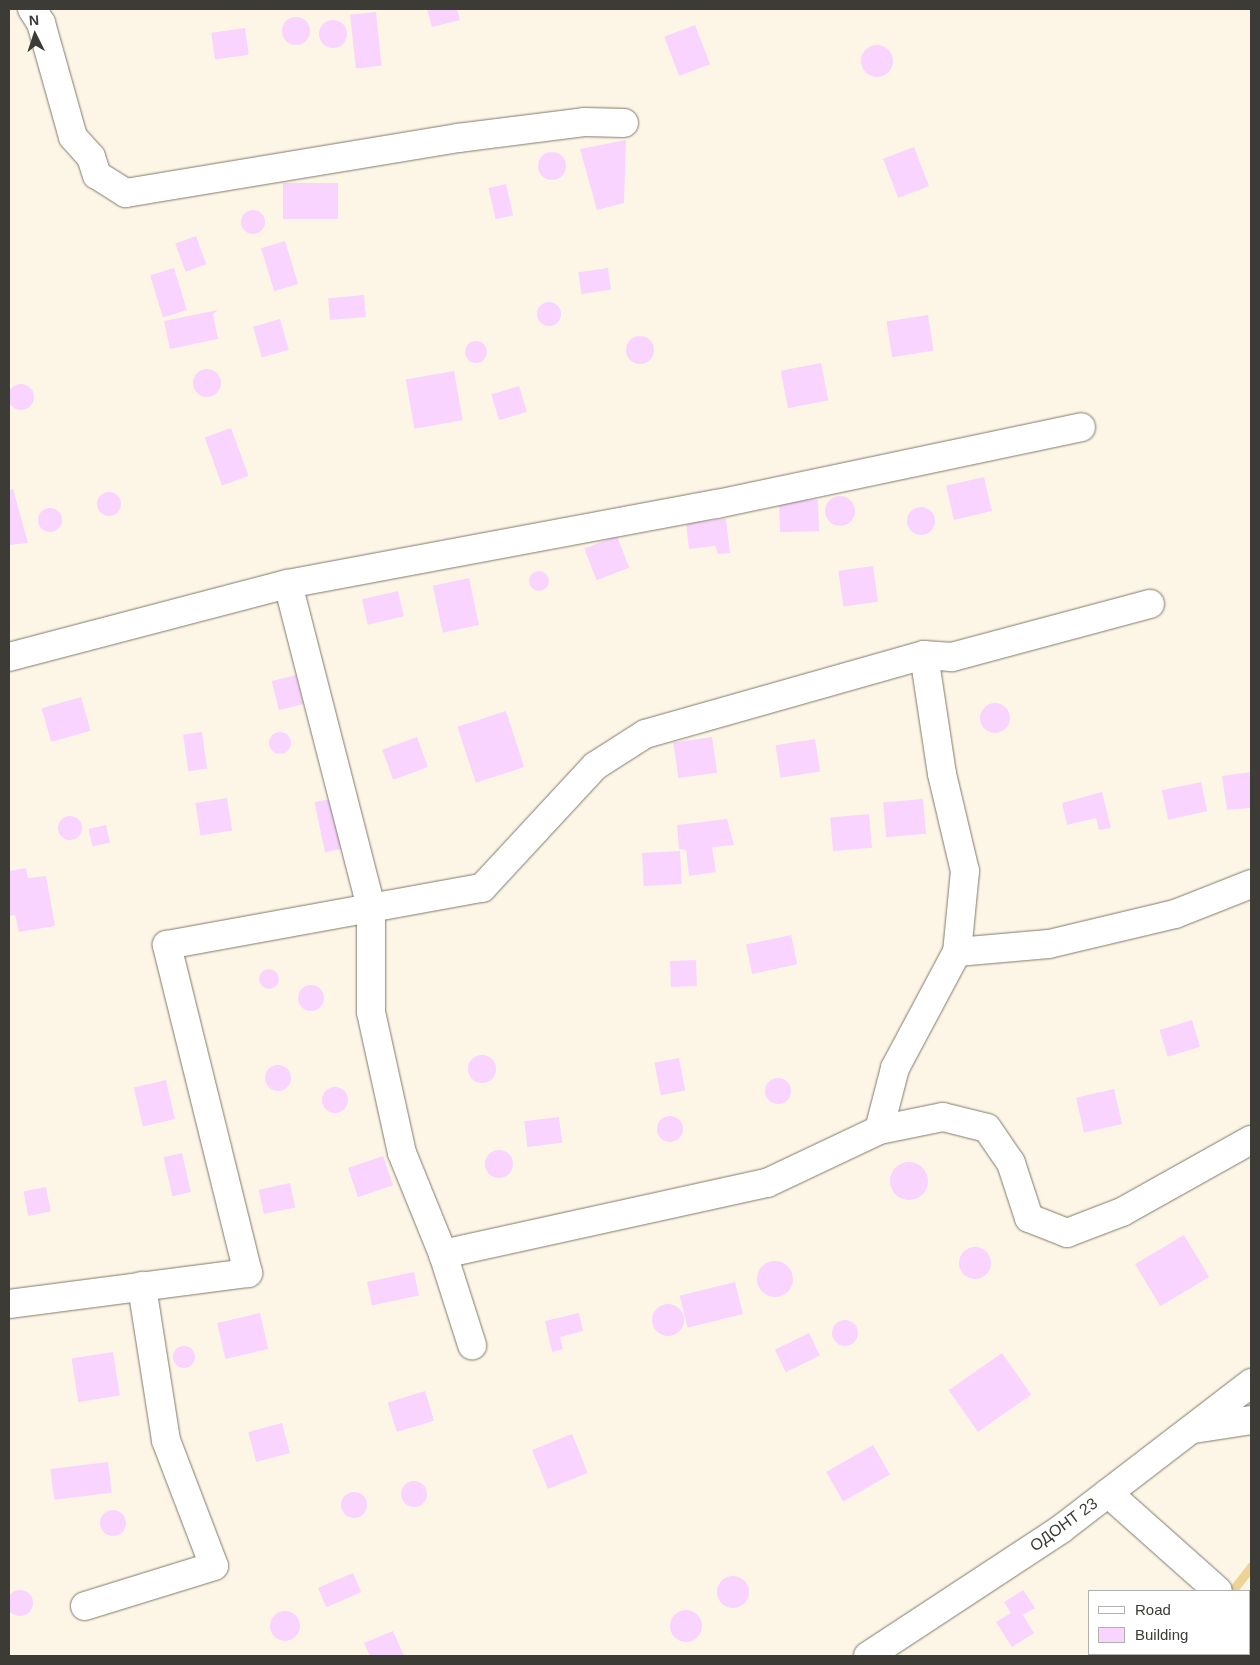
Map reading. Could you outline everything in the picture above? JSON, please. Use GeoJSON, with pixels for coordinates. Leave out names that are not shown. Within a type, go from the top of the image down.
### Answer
{"type":"FeatureCollection","features":[{"type":"Feature","properties":{"kind":"street"},"geometry":{"type":"LineString","coordinates":[[32,9],[41,23],[73,137],[91,158],[97,175],[126,193],[458,138],[584,122],[624,123]]}},
{"type":"Feature","properties":{"kind":"street"},"geometry":{"type":"LineString","coordinates":[[9,658],[288,584],[717,504],[1080,427]]}},
{"type":"Feature","properties":{"kind":"street"},"geometry":{"type":"LineString","coordinates":[[288,584],[372,906],[370,1012],[402,1153],[443,1254],[472,1345]]}},
{"type":"Feature","properties":{"kind":"street"},"geometry":{"type":"LineString","coordinates":[[9,1304],[248,1274],[167,945],[372,906],[482,888],[595,766],[645,734],[924,655],[952,657],[1150,604]]}},
{"type":"Feature","properties":{"kind":"street"},"geometry":{"type":"LineString","coordinates":[[879,1130],[895,1068],[958,952],[965,871],[942,774],[924,655]]}},
{"type":"Feature","properties":{"kind":"street"},"geometry":{"type":"LineString","coordinates":[[958,952],[1049,944],[1175,914],[1251,884]]}},
{"type":"Feature","properties":{"kind":"street"},"geometry":{"type":"LineString","coordinates":[[443,1254],[767,1184],[879,1130],[943,1117],[987,1128],[1011,1163],[1029,1218],[1066,1233],[1122,1212],[1251,1140]]}},
{"type":"Feature","properties":{"kind":"street"},"geometry":{"type":"LineString","coordinates":[[85,1606],[214,1566],[166,1440],[142,1286]]}},
{"type":"Feature","properties":{"kind":"street","name":"ОДОНТ 23"},"geometry":{"type":"LineString","coordinates":[[868,1656],[1108,1493],[1251,1383]]}},
{"type":"Feature","properties":{"kind":"street"},"geometry":{"type":"LineString","coordinates":[[1191,1429],[1251,1420]]}},
{"type":"Feature","properties":{"kind":"street"},"geometry":{"type":"LineString","coordinates":[[1108,1493],[1214,1588]]}},
{"type":"Feature","properties":{"kind":"building"},"geometry":{"type":"Polygon","coordinates":[[[427,9],[457,9],[460,20],[432,27],[427,9]]]}},
{"type":"Feature","properties":{"kind":"building"},"geometry":{"type":"Polygon","coordinates":[[[376,12],[382,66],[356,68],[350,15],[376,12]]]}},
{"type":"Feature","properties":{"kind":"building"},"geometry":{"type":"Polygon","coordinates":[[[296,17],[306,21],[310,31],[306,41],[296,45],[286,41],[282,31],[286,21],[296,17]]]}},
{"type":"Feature","properties":{"kind":"building"},"geometry":{"type":"Polygon","coordinates":[[[333,20],[343,24],[347,34],[343,44],[333,48],[323,44],[319,34],[323,24],[333,20]]]}},
{"type":"Feature","properties":{"kind":"building"},"geometry":{"type":"Polygon","coordinates":[[[695,25],[710,64],[679,76],[664,37],[695,25]]]}},
{"type":"Feature","properties":{"kind":"building"},"geometry":{"type":"Polygon","coordinates":[[[245,28],[249,55],[215,59],[211,33],[245,28]]]}},
{"type":"Feature","properties":{"kind":"building"},"geometry":{"type":"Polygon","coordinates":[[[877,45],[888,50],[893,61],[888,72],[877,77],[866,72],[861,61],[866,50],[877,45]]]}},
{"type":"Feature","properties":{"kind":"building"},"geometry":{"type":"Polygon","coordinates":[[[626,140],[624,203],[597,210],[580,149],[626,140]]]}},
{"type":"Feature","properties":{"kind":"building"},"geometry":{"type":"Polygon","coordinates":[[[914,147],[929,186],[898,198],[883,159],[914,147]]]}},
{"type":"Feature","properties":{"kind":"building"},"geometry":{"type":"Polygon","coordinates":[[[552,152],[562,156],[566,166],[562,176],[552,180],[542,176],[538,166],[542,156],[552,152]]]}},
{"type":"Feature","properties":{"kind":"building"},"geometry":{"type":"Polygon","coordinates":[[[283,183],[338,183],[338,219],[283,219],[283,183]]]}},
{"type":"Feature","properties":{"kind":"building"},"geometry":{"type":"Polygon","coordinates":[[[506,184],[513,215],[496,219],[488,188],[506,184]]]}},
{"type":"Feature","properties":{"kind":"building"},"geometry":{"type":"Polygon","coordinates":[[[253,210],[262,213],[265,222],[262,231],[253,234],[244,231],[241,222],[244,213],[253,210]]]}},
{"type":"Feature","properties":{"kind":"building"},"geometry":{"type":"Polygon","coordinates":[[[196,236],[206,264],[186,272],[175,244],[196,236]]]}},
{"type":"Feature","properties":{"kind":"building"},"geometry":{"type":"Polygon","coordinates":[[[285,241],[298,284],[274,291],[261,248],[285,241]]]}},
{"type":"Feature","properties":{"kind":"building"},"geometry":{"type":"Polygon","coordinates":[[[174,268],[187,310],[163,317],[150,275],[174,268]]]}},
{"type":"Feature","properties":{"kind":"building"},"geometry":{"type":"Polygon","coordinates":[[[608,268],[611,290],[581,294],[578,272],[608,268]]]}},
{"type":"Feature","properties":{"kind":"building"},"geometry":{"type":"Polygon","coordinates":[[[364,295],[366,317],[330,320],[328,298],[364,295]]]}},
{"type":"Feature","properties":{"kind":"building"},"geometry":{"type":"Polygon","coordinates":[[[549,302],[554,303],[560,309],[560,319],[554,325],[549,326],[544,325],[538,319],[537,314],[538,309],[544,303],[549,302]]]}},
{"type":"Feature","properties":{"kind":"building"},"geometry":{"type":"Polygon","coordinates":[[[218,310],[213,314],[218,339],[170,349],[164,321],[218,310]]]}},
{"type":"Feature","properties":{"kind":"building"},"geometry":{"type":"Polygon","coordinates":[[[928,315],[934,351],[892,357],[887,322],[928,315]]]}},
{"type":"Feature","properties":{"kind":"building"},"geometry":{"type":"Polygon","coordinates":[[[280,319],[289,350],[262,357],[253,327],[280,319]]]}},
{"type":"Feature","properties":{"kind":"building"},"geometry":{"type":"Polygon","coordinates":[[[640,336],[650,340],[654,350],[650,360],[640,364],[630,360],[626,350],[630,340],[640,336]]]}},
{"type":"Feature","properties":{"kind":"building"},"geometry":{"type":"Polygon","coordinates":[[[472,341],[480,341],[487,348],[487,356],[480,363],[472,363],[465,356],[465,348],[472,341]]]}},
{"type":"Feature","properties":{"kind":"building"},"geometry":{"type":"Polygon","coordinates":[[[821,363],[828,400],[788,408],[781,371],[821,363]]]}},
{"type":"Feature","properties":{"kind":"building"},"geometry":{"type":"Polygon","coordinates":[[[207,369],[217,373],[221,383],[217,393],[207,397],[197,393],[193,383],[197,373],[207,369]]]}},
{"type":"Feature","properties":{"kind":"building"},"geometry":{"type":"Polygon","coordinates":[[[454,371],[463,420],[414,429],[406,380],[454,371]]]}},
{"type":"Feature","properties":{"kind":"building"},"geometry":{"type":"Polygon","coordinates":[[[21,384],[30,388],[34,397],[30,406],[21,410],[12,406],[8,397],[12,388],[21,384]]]}},
{"type":"Feature","properties":{"kind":"building"},"geometry":{"type":"Polygon","coordinates":[[[519,386],[527,412],[499,420],[491,394],[519,386]]]}},
{"type":"Feature","properties":{"kind":"building"},"geometry":{"type":"Polygon","coordinates":[[[231,428],[248,476],[222,486],[205,438],[231,428]]]}},
{"type":"Feature","properties":{"kind":"building"},"geometry":{"type":"Polygon","coordinates":[[[984,477],[992,511],[954,520],[946,486],[984,477]]]}},
{"type":"Feature","properties":{"kind":"building"},"geometry":{"type":"Polygon","coordinates":[[[13,489],[28,543],[9,545],[9,490],[13,489]]]}},
{"type":"Feature","properties":{"kind":"building"},"geometry":{"type":"Polygon","coordinates":[[[109,492],[118,495],[121,504],[118,513],[109,516],[100,513],[97,504],[100,495],[109,492]]]}},
{"type":"Feature","properties":{"kind":"building"},"geometry":{"type":"Polygon","coordinates":[[[840,496],[851,500],[855,511],[851,522],[840,526],[829,522],[825,511],[829,500],[840,496]]]}},
{"type":"Feature","properties":{"kind":"building"},"geometry":{"type":"Polygon","coordinates":[[[818,500],[819,531],[780,532],[779,501],[818,500]]]}},
{"type":"Feature","properties":{"kind":"building"},"geometry":{"type":"Polygon","coordinates":[[[921,507],[931,511],[935,521],[931,531],[921,535],[911,531],[907,521],[911,511],[921,507]]]}},
{"type":"Feature","properties":{"kind":"building"},"geometry":{"type":"Polygon","coordinates":[[[50,508],[59,511],[62,520],[59,529],[50,532],[41,529],[38,520],[41,511],[50,508]]]}},
{"type":"Feature","properties":{"kind":"building"},"geometry":{"type":"Polygon","coordinates":[[[726,519],[730,553],[718,554],[715,546],[689,549],[686,523],[726,519]]]}},
{"type":"Feature","properties":{"kind":"building"},"geometry":{"type":"Polygon","coordinates":[[[617,536],[629,568],[597,580],[584,549],[617,536]]]}},
{"type":"Feature","properties":{"kind":"building"},"geometry":{"type":"Polygon","coordinates":[[[873,566],[878,602],[843,607],[838,571],[873,566]]]}},
{"type":"Feature","properties":{"kind":"building"},"geometry":{"type":"Polygon","coordinates":[[[539,571],[546,574],[549,581],[546,588],[539,591],[532,588],[529,581],[532,574],[539,571]]]}},
{"type":"Feature","properties":{"kind":"building"},"geometry":{"type":"Polygon","coordinates":[[[469,578],[479,625],[443,633],[433,586],[469,578]]]}},
{"type":"Feature","properties":{"kind":"building"},"geometry":{"type":"Polygon","coordinates":[[[398,591],[404,616],[368,625],[362,599],[398,591]]]}},
{"type":"Feature","properties":{"kind":"building"},"geometry":{"type":"Polygon","coordinates":[[[296,675],[303,704],[279,710],[272,681],[296,675]]]}},
{"type":"Feature","properties":{"kind":"building"},"geometry":{"type":"Polygon","coordinates":[[[81,697],[91,731],[51,742],[42,708],[81,697]]]}},
{"type":"Feature","properties":{"kind":"building"},"geometry":{"type":"Polygon","coordinates":[[[995,703],[1006,707],[1010,718],[1006,729],[995,733],[984,729],[980,718],[984,707],[995,703]]]}},
{"type":"Feature","properties":{"kind":"building"},"geometry":{"type":"Polygon","coordinates":[[[506,711],[524,767],[476,783],[457,727],[506,711]]]}},
{"type":"Feature","properties":{"kind":"building"},"geometry":{"type":"Polygon","coordinates":[[[202,732],[207,769],[188,771],[183,735],[202,732]]]}},
{"type":"Feature","properties":{"kind":"building"},"geometry":{"type":"Polygon","coordinates":[[[280,732],[288,735],[291,743],[288,751],[280,754],[272,751],[269,743],[272,735],[280,732]]]}},
{"type":"Feature","properties":{"kind":"building"},"geometry":{"type":"Polygon","coordinates":[[[417,737],[428,767],[393,780],[382,750],[417,737]]]}},
{"type":"Feature","properties":{"kind":"building"},"geometry":{"type":"Polygon","coordinates":[[[712,737],[717,773],[678,778],[673,742],[712,737]]]}},
{"type":"Feature","properties":{"kind":"building"},"geometry":{"type":"Polygon","coordinates":[[[815,739],[820,772],[781,778],[775,745],[815,739]]]}},
{"type":"Feature","properties":{"kind":"building"},"geometry":{"type":"Polygon","coordinates":[[[1251,772],[1251,808],[1227,810],[1222,776],[1251,772]]]}},
{"type":"Feature","properties":{"kind":"building"},"geometry":{"type":"Polygon","coordinates":[[[1201,782],[1207,811],[1168,820],[1162,790],[1201,782]]]}},
{"type":"Feature","properties":{"kind":"building"},"geometry":{"type":"Polygon","coordinates":[[[1102,792],[1111,828],[1099,830],[1096,818],[1067,825],[1062,803],[1102,792]]]}},
{"type":"Feature","properties":{"kind":"building"},"geometry":{"type":"Polygon","coordinates":[[[227,798],[232,831],[201,836],[195,803],[227,798]]]}},
{"type":"Feature","properties":{"kind":"building"},"geometry":{"type":"Polygon","coordinates":[[[335,798],[346,848],[325,852],[314,802],[335,798]]]}},
{"type":"Feature","properties":{"kind":"building"},"geometry":{"type":"Polygon","coordinates":[[[923,799],[926,834],[886,837],[883,802],[923,799]]]}},
{"type":"Feature","properties":{"kind":"building"},"geometry":{"type":"Polygon","coordinates":[[[869,814],[872,848],[833,851],[830,817],[869,814]]]}},
{"type":"Feature","properties":{"kind":"building"},"geometry":{"type":"Polygon","coordinates":[[[70,816],[79,819],[82,828],[79,837],[70,840],[61,837],[58,828],[61,819],[70,816]]]}},
{"type":"Feature","properties":{"kind":"building"},"geometry":{"type":"Polygon","coordinates":[[[727,819],[734,845],[712,847],[716,872],[689,876],[686,850],[679,849],[677,825],[727,819]]]}},
{"type":"Feature","properties":{"kind":"building"},"geometry":{"type":"Polygon","coordinates":[[[106,825],[110,843],[93,847],[88,829],[106,825]]]}},
{"type":"Feature","properties":{"kind":"building"},"geometry":{"type":"Polygon","coordinates":[[[680,851],[682,884],[644,886],[642,853],[680,851]]]}},
{"type":"Feature","properties":{"kind":"building"},"geometry":{"type":"Polygon","coordinates":[[[26,868],[28,878],[46,876],[55,926],[19,932],[15,915],[9,916],[9,871],[26,868]]]}},
{"type":"Feature","properties":{"kind":"building"},"geometry":{"type":"Polygon","coordinates":[[[791,935],[797,964],[752,974],[746,945],[791,935]]]}},
{"type":"Feature","properties":{"kind":"building"},"geometry":{"type":"Polygon","coordinates":[[[696,960],[697,986],[671,987],[670,961],[696,960]]]}},
{"type":"Feature","properties":{"kind":"building"},"geometry":{"type":"Polygon","coordinates":[[[269,969],[276,972],[279,979],[276,986],[269,989],[262,986],[259,979],[262,972],[269,969]]]}},
{"type":"Feature","properties":{"kind":"building"},"geometry":{"type":"Polygon","coordinates":[[[311,985],[320,989],[324,998],[320,1007],[311,1011],[302,1007],[298,998],[302,989],[311,985]]]}},
{"type":"Feature","properties":{"kind":"building"},"geometry":{"type":"Polygon","coordinates":[[[1192,1020],[1200,1047],[1168,1057],[1159,1030],[1192,1020]]]}},
{"type":"Feature","properties":{"kind":"building"},"geometry":{"type":"Polygon","coordinates":[[[482,1055],[492,1059],[496,1069],[492,1079],[482,1083],[472,1079],[468,1069],[472,1059],[482,1055]]]}},
{"type":"Feature","properties":{"kind":"building"},"geometry":{"type":"Polygon","coordinates":[[[679,1058],[685,1090],[661,1095],[654,1063],[679,1058]]]}},
{"type":"Feature","properties":{"kind":"building"},"geometry":{"type":"Polygon","coordinates":[[[278,1065],[287,1069],[291,1078],[287,1087],[278,1091],[269,1087],[265,1078],[269,1069],[278,1065]]]}},
{"type":"Feature","properties":{"kind":"building"},"geometry":{"type":"Polygon","coordinates":[[[778,1078],[787,1082],[791,1091],[787,1100],[778,1104],[769,1100],[765,1091],[769,1082],[778,1078]]]}},
{"type":"Feature","properties":{"kind":"building"},"geometry":{"type":"Polygon","coordinates":[[[166,1080],[175,1119],[143,1126],[134,1087],[166,1080]]]}},
{"type":"Feature","properties":{"kind":"building"},"geometry":{"type":"Polygon","coordinates":[[[335,1087],[344,1091],[348,1100],[344,1109],[335,1113],[326,1109],[322,1100],[326,1091],[335,1087]]]}},
{"type":"Feature","properties":{"kind":"building"},"geometry":{"type":"Polygon","coordinates":[[[1114,1089],[1122,1124],[1084,1133],[1076,1098],[1114,1089]]]}},
{"type":"Feature","properties":{"kind":"building"},"geometry":{"type":"Polygon","coordinates":[[[670,1116],[679,1120],[683,1129],[679,1138],[670,1142],[661,1138],[657,1129],[661,1120],[670,1116]]]}},
{"type":"Feature","properties":{"kind":"building"},"geometry":{"type":"Polygon","coordinates":[[[559,1117],[562,1143],[527,1147],[524,1121],[559,1117]]]}},
{"type":"Feature","properties":{"kind":"building"},"geometry":{"type":"Polygon","coordinates":[[[499,1150],[509,1154],[513,1164],[509,1174],[499,1178],[489,1174],[485,1164],[489,1154],[499,1150]]]}},
{"type":"Feature","properties":{"kind":"building"},"geometry":{"type":"Polygon","coordinates":[[[182,1153],[191,1192],[172,1196],[163,1157],[182,1153]]]}},
{"type":"Feature","properties":{"kind":"building"},"geometry":{"type":"Polygon","coordinates":[[[383,1156],[393,1185],[358,1197],[348,1168],[383,1156]]]}},
{"type":"Feature","properties":{"kind":"building"},"geometry":{"type":"Polygon","coordinates":[[[909,1162],[923,1167],[928,1181],[923,1195],[909,1200],[895,1195],[890,1181],[895,1167],[909,1162]]]}},
{"type":"Feature","properties":{"kind":"building"},"geometry":{"type":"Polygon","coordinates":[[[290,1183],[295,1207],[264,1214],[259,1190],[290,1183]]]}},
{"type":"Feature","properties":{"kind":"building"},"geometry":{"type":"Polygon","coordinates":[[[46,1187],[51,1212],[28,1216],[23,1191],[46,1187]]]}},
{"type":"Feature","properties":{"kind":"building"},"geometry":{"type":"Polygon","coordinates":[[[1184,1235],[1209,1277],[1160,1306],[1135,1264],[1184,1235]]]}},
{"type":"Feature","properties":{"kind":"building"},"geometry":{"type":"Polygon","coordinates":[[[975,1247],[986,1252],[991,1263],[986,1274],[975,1279],[964,1274],[959,1263],[964,1252],[975,1247]]]}},
{"type":"Feature","properties":{"kind":"building"},"geometry":{"type":"Polygon","coordinates":[[[775,1261],[787,1267],[793,1279],[787,1291],[775,1297],[763,1291],[757,1279],[763,1267],[775,1261]]]}},
{"type":"Feature","properties":{"kind":"building"},"geometry":{"type":"Polygon","coordinates":[[[414,1272],[419,1295],[372,1305],[367,1282],[414,1272]]]}},
{"type":"Feature","properties":{"kind":"building"},"geometry":{"type":"Polygon","coordinates":[[[735,1282],[743,1314],[688,1328],[680,1296],[735,1282]]]}},
{"type":"Feature","properties":{"kind":"building"},"geometry":{"type":"Polygon","coordinates":[[[668,1304],[674,1305],[679,1309],[683,1314],[683,1326],[679,1331],[674,1335],[668,1336],[662,1335],[657,1331],[653,1326],[652,1320],[653,1314],[657,1309],[662,1305],[668,1304]]]}},
{"type":"Feature","properties":{"kind":"building"},"geometry":{"type":"Polygon","coordinates":[[[260,1313],[268,1349],[225,1359],[217,1323],[260,1313]]]}},
{"type":"Feature","properties":{"kind":"building"},"geometry":{"type":"Polygon","coordinates":[[[579,1313],[583,1331],[560,1337],[563,1349],[552,1352],[545,1321],[579,1313]]]}},
{"type":"Feature","properties":{"kind":"building"},"geometry":{"type":"Polygon","coordinates":[[[845,1320],[854,1324],[858,1333],[854,1342],[845,1346],[836,1342],[832,1333],[836,1324],[845,1320]]]}},
{"type":"Feature","properties":{"kind":"building"},"geometry":{"type":"Polygon","coordinates":[[[809,1333],[820,1355],[786,1372],[775,1350],[809,1333]]]}},
{"type":"Feature","properties":{"kind":"building"},"geometry":{"type":"Polygon","coordinates":[[[184,1346],[192,1349],[195,1357],[192,1365],[184,1368],[176,1365],[173,1357],[176,1349],[184,1346]]]}},
{"type":"Feature","properties":{"kind":"building"},"geometry":{"type":"Polygon","coordinates":[[[113,1352],[120,1395],[78,1402],[72,1359],[113,1352]]]}},
{"type":"Feature","properties":{"kind":"building"},"geometry":{"type":"Polygon","coordinates":[[[1002,1353],[1031,1395],[978,1432],[949,1390],[1002,1353]]]}},
{"type":"Feature","properties":{"kind":"building"},"geometry":{"type":"Polygon","coordinates":[[[425,1391],[434,1421],[397,1432],[388,1402],[425,1391]]]}},
{"type":"Feature","properties":{"kind":"building"},"geometry":{"type":"Polygon","coordinates":[[[282,1423],[290,1453],[256,1462],[248,1432],[282,1423]]]}},
{"type":"Feature","properties":{"kind":"building"},"geometry":{"type":"Polygon","coordinates":[[[572,1434],[588,1473],[548,1489],[532,1450],[572,1434]]]}},
{"type":"Feature","properties":{"kind":"building"},"geometry":{"type":"Polygon","coordinates":[[[873,1445],[890,1474],[843,1501],[826,1472],[873,1445]]]}},
{"type":"Feature","properties":{"kind":"building"},"geometry":{"type":"Polygon","coordinates":[[[108,1462],[112,1493],[54,1500],[50,1469],[108,1462]]]}},
{"type":"Feature","properties":{"kind":"building"},"geometry":{"type":"Polygon","coordinates":[[[414,1481],[423,1485],[427,1494],[423,1503],[414,1507],[405,1503],[401,1494],[405,1485],[414,1481]]]}},
{"type":"Feature","properties":{"kind":"building"},"geometry":{"type":"Polygon","coordinates":[[[354,1492],[363,1496],[367,1505],[363,1514],[354,1518],[345,1514],[341,1505],[345,1496],[354,1492]]]}},
{"type":"Feature","properties":{"kind":"building"},"geometry":{"type":"Polygon","coordinates":[[[113,1510],[123,1513],[126,1523],[123,1533],[113,1536],[103,1533],[100,1523],[103,1513],[113,1510]]]}},
{"type":"Feature","properties":{"kind":"building"},"geometry":{"type":"Polygon","coordinates":[[[353,1573],[361,1592],[326,1607],[318,1588],[353,1573]]]}},
{"type":"Feature","properties":{"kind":"building"},"geometry":{"type":"Polygon","coordinates":[[[733,1576],[745,1580],[749,1592],[745,1604],[733,1608],[721,1604],[717,1592],[721,1580],[733,1576]]]}},
{"type":"Feature","properties":{"kind":"building"},"geometry":{"type":"Polygon","coordinates":[[[20,1590],[29,1594],[33,1603],[29,1612],[20,1616],[11,1612],[7,1603],[11,1594],[20,1590]]]}},
{"type":"Feature","properties":{"kind":"building"},"geometry":{"type":"Polygon","coordinates":[[[1023,1590],[1035,1608],[1023,1615],[1034,1633],[1012,1647],[996,1622],[1011,1613],[1004,1602],[1023,1590]]]}},
{"type":"Feature","properties":{"kind":"building"},"geometry":{"type":"Polygon","coordinates":[[[686,1610],[697,1615],[702,1626],[697,1637],[686,1642],[675,1637],[670,1626],[675,1615],[686,1610]]]}},
{"type":"Feature","properties":{"kind":"building"},"geometry":{"type":"Polygon","coordinates":[[[285,1611],[296,1615],[300,1626],[296,1637],[285,1641],[274,1637],[270,1626],[274,1615],[285,1611]]]}},
{"type":"Feature","properties":{"kind":"building"},"geometry":{"type":"Polygon","coordinates":[[[393,1631],[404,1656],[370,1656],[364,1643],[393,1631]]]}},
{"type":"Feature","properties":{"kind":"waterway"},"geometry":{"type":"LineString","coordinates":[[1233,1590],[1251,1567]]}}]}
